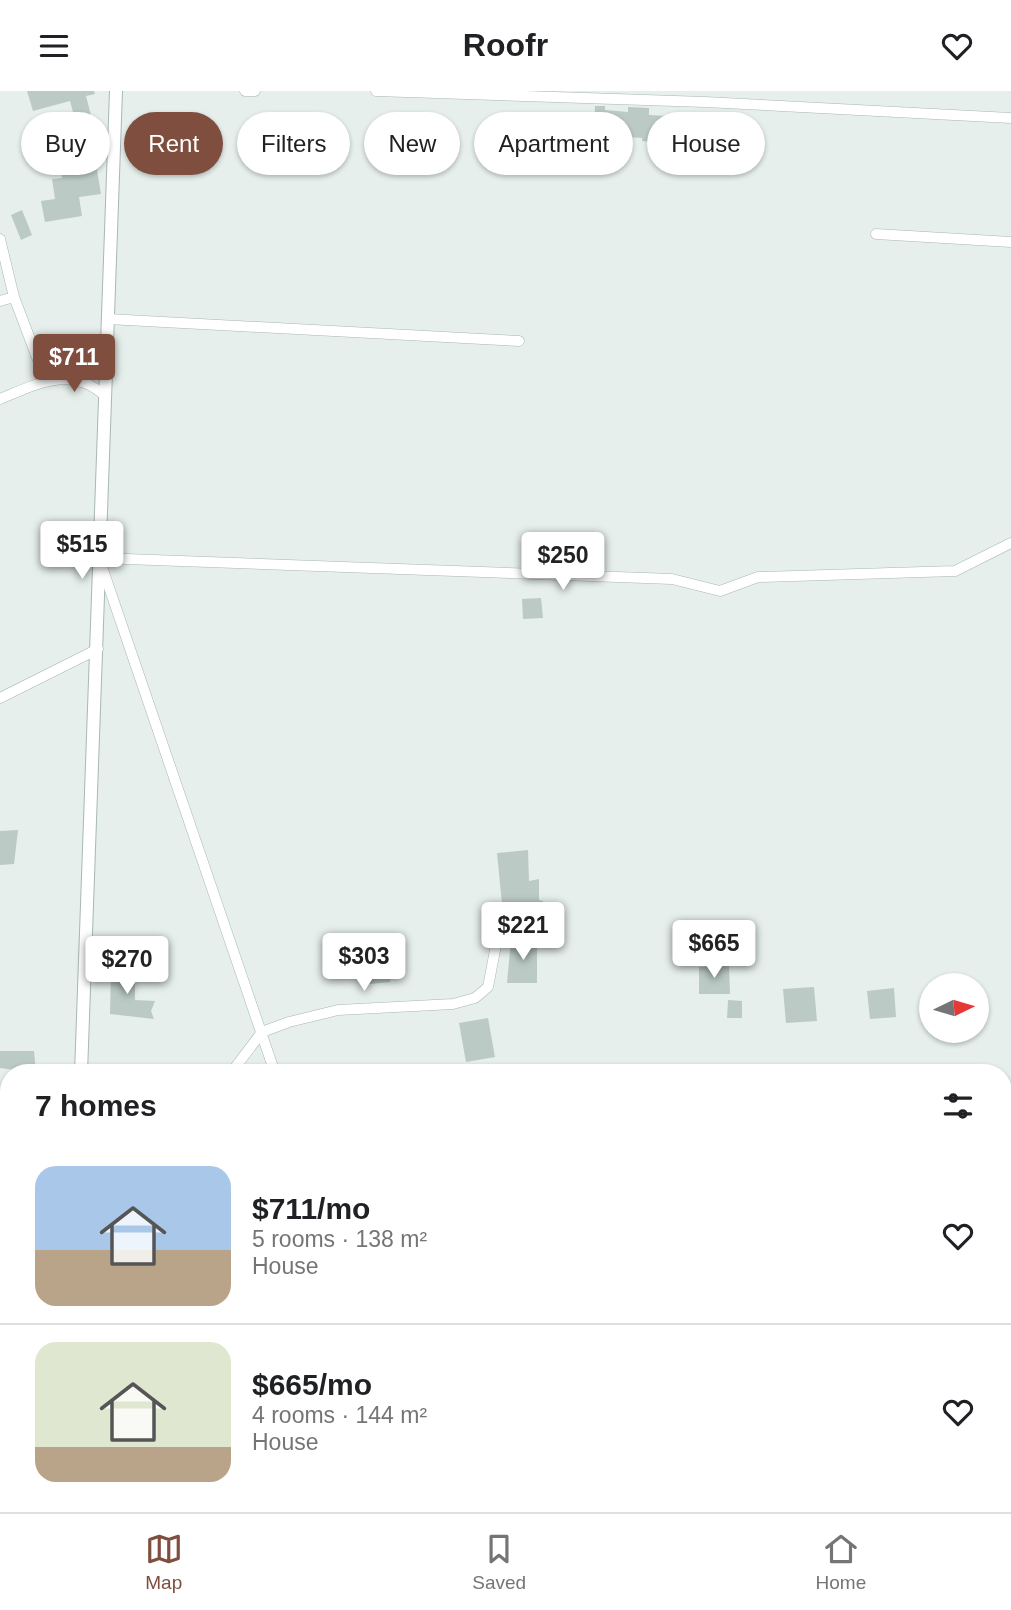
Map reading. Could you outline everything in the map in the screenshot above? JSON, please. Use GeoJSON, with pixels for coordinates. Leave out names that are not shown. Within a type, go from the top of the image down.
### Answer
{"type":"FeatureCollection","features":[{"type":"Feature","properties":{"kind":"street"},"geometry":{"type":"LineString","coordinates":[[81,1064],[116,91]]}},
{"type":"Feature","properties":{"kind":"street"},"geometry":{"type":"LineString","coordinates":[[245,91],[255,91]]}},
{"type":"Feature","properties":{"kind":"street"},"geometry":{"type":"LineString","coordinates":[[376,91],[695,102],[1011,118]]}},
{"type":"Feature","properties":{"kind":"street"},"geometry":{"type":"LineString","coordinates":[[876,234],[1011,242]]}},
{"type":"Feature","properties":{"kind":"street"},"geometry":{"type":"LineString","coordinates":[[0,239],[14,297],[46,381]]}},
{"type":"Feature","properties":{"kind":"street"},"geometry":{"type":"LineString","coordinates":[[0,302],[14,297]]}},
{"type":"Feature","properties":{"kind":"street"},"geometry":{"type":"LineString","coordinates":[[107,319],[519,341]]}},
{"type":"Feature","properties":{"kind":"street"},"geometry":{"type":"LineString","coordinates":[[0,399],[46,381],[69,365],[107,347]]}},
{"type":"Feature","properties":{"kind":"street"},"geometry":{"type":"LineString","coordinates":[[46,381],[72,378],[84,381],[105,396]]}},
{"type":"Feature","properties":{"kind":"street"},"geometry":{"type":"LineString","coordinates":[[99,558],[672,579],[720,591],[758,577],[955,571],[1011,543]]}},
{"type":"Feature","properties":{"kind":"street"},"geometry":{"type":"LineString","coordinates":[[99,558],[272,1064]]}},
{"type":"Feature","properties":{"kind":"street"},"geometry":{"type":"LineString","coordinates":[[0,698],[98,649]]}},
{"type":"Feature","properties":{"kind":"street"},"geometry":{"type":"LineString","coordinates":[[238,1064],[262,1033],[289,1022],[338,1010],[453,1005],[475,998],[488,987],[500,924]]}},
{"type":"Feature","properties":{"kind":"building"},"geometry":{"type":"Polygon","coordinates":[[[27,91],[94,91],[95,94],[86,96],[90,112],[73,112],[70,101],[33,111],[27,91]]]}},
{"type":"Feature","properties":{"kind":"building"},"geometry":{"type":"Polygon","coordinates":[[[595,106],[605,106],[605,110],[628,112],[595,112],[595,106]]]}},
{"type":"Feature","properties":{"kind":"building"},"geometry":{"type":"Polygon","coordinates":[[[628,107],[649,108],[647,141],[642,141],[642,138],[633,137],[633,112],[628,112],[628,107]]]}},
{"type":"Feature","properties":{"kind":"building"},"geometry":{"type":"Polygon","coordinates":[[[62,175],[98,175],[101,194],[79,197],[82,216],[45,222],[41,201],[55,199],[52,179],[62,178],[62,175]]]}},
{"type":"Feature","properties":{"kind":"building"},"geometry":{"type":"Polygon","coordinates":[[[22,210],[32,235],[21,240],[11,215],[22,210]]]}},
{"type":"Feature","properties":{"kind":"building"},"geometry":{"type":"Polygon","coordinates":[[[541,598],[543,618],[523,619],[522,599],[541,598]]]}},
{"type":"Feature","properties":{"kind":"building"},"geometry":{"type":"Polygon","coordinates":[[[18,830],[14,864],[0,865],[0,831],[18,830]]]}},
{"type":"Feature","properties":{"kind":"building"},"geometry":{"type":"Polygon","coordinates":[[[528,850],[529,881],[539,879],[539,900],[543,901],[544,923],[518,924],[517,903],[502,904],[497,853],[528,850]]]}},
{"type":"Feature","properties":{"kind":"building"},"geometry":{"type":"Polygon","coordinates":[[[511,940],[537,942],[537,983],[507,983],[511,940]]]}},
{"type":"Feature","properties":{"kind":"building"},"geometry":{"type":"Polygon","coordinates":[[[366,958],[393,963],[390,982],[361,985],[366,958]]]}},
{"type":"Feature","properties":{"kind":"building"},"geometry":{"type":"Polygon","coordinates":[[[729,966],[730,994],[699,994],[699,967],[729,966]]]}},
{"type":"Feature","properties":{"kind":"building"},"geometry":{"type":"Polygon","coordinates":[[[135,969],[135,1000],[155,1001],[151,1011],[154,1019],[110,1014],[111,970],[135,969]]]}},
{"type":"Feature","properties":{"kind":"building"},"geometry":{"type":"Polygon","coordinates":[[[814,987],[817,1021],[786,1023],[783,989],[814,987]]]}},
{"type":"Feature","properties":{"kind":"building"},"geometry":{"type":"Polygon","coordinates":[[[894,988],[896,1017],[870,1019],[867,991],[894,988]]]}},
{"type":"Feature","properties":{"kind":"building"},"geometry":{"type":"Polygon","coordinates":[[[728,1000],[742,1001],[742,1018],[727,1018],[728,1000]]]}},
{"type":"Feature","properties":{"kind":"building"},"geometry":{"type":"Polygon","coordinates":[[[488,1018],[495,1057],[466,1062],[459,1023],[488,1018]]]}},
{"type":"Feature","properties":{"kind":"building"},"geometry":{"type":"Polygon","coordinates":[[[0,1051],[34,1051],[35,1064],[0,1064],[0,1051]]]}}]}
